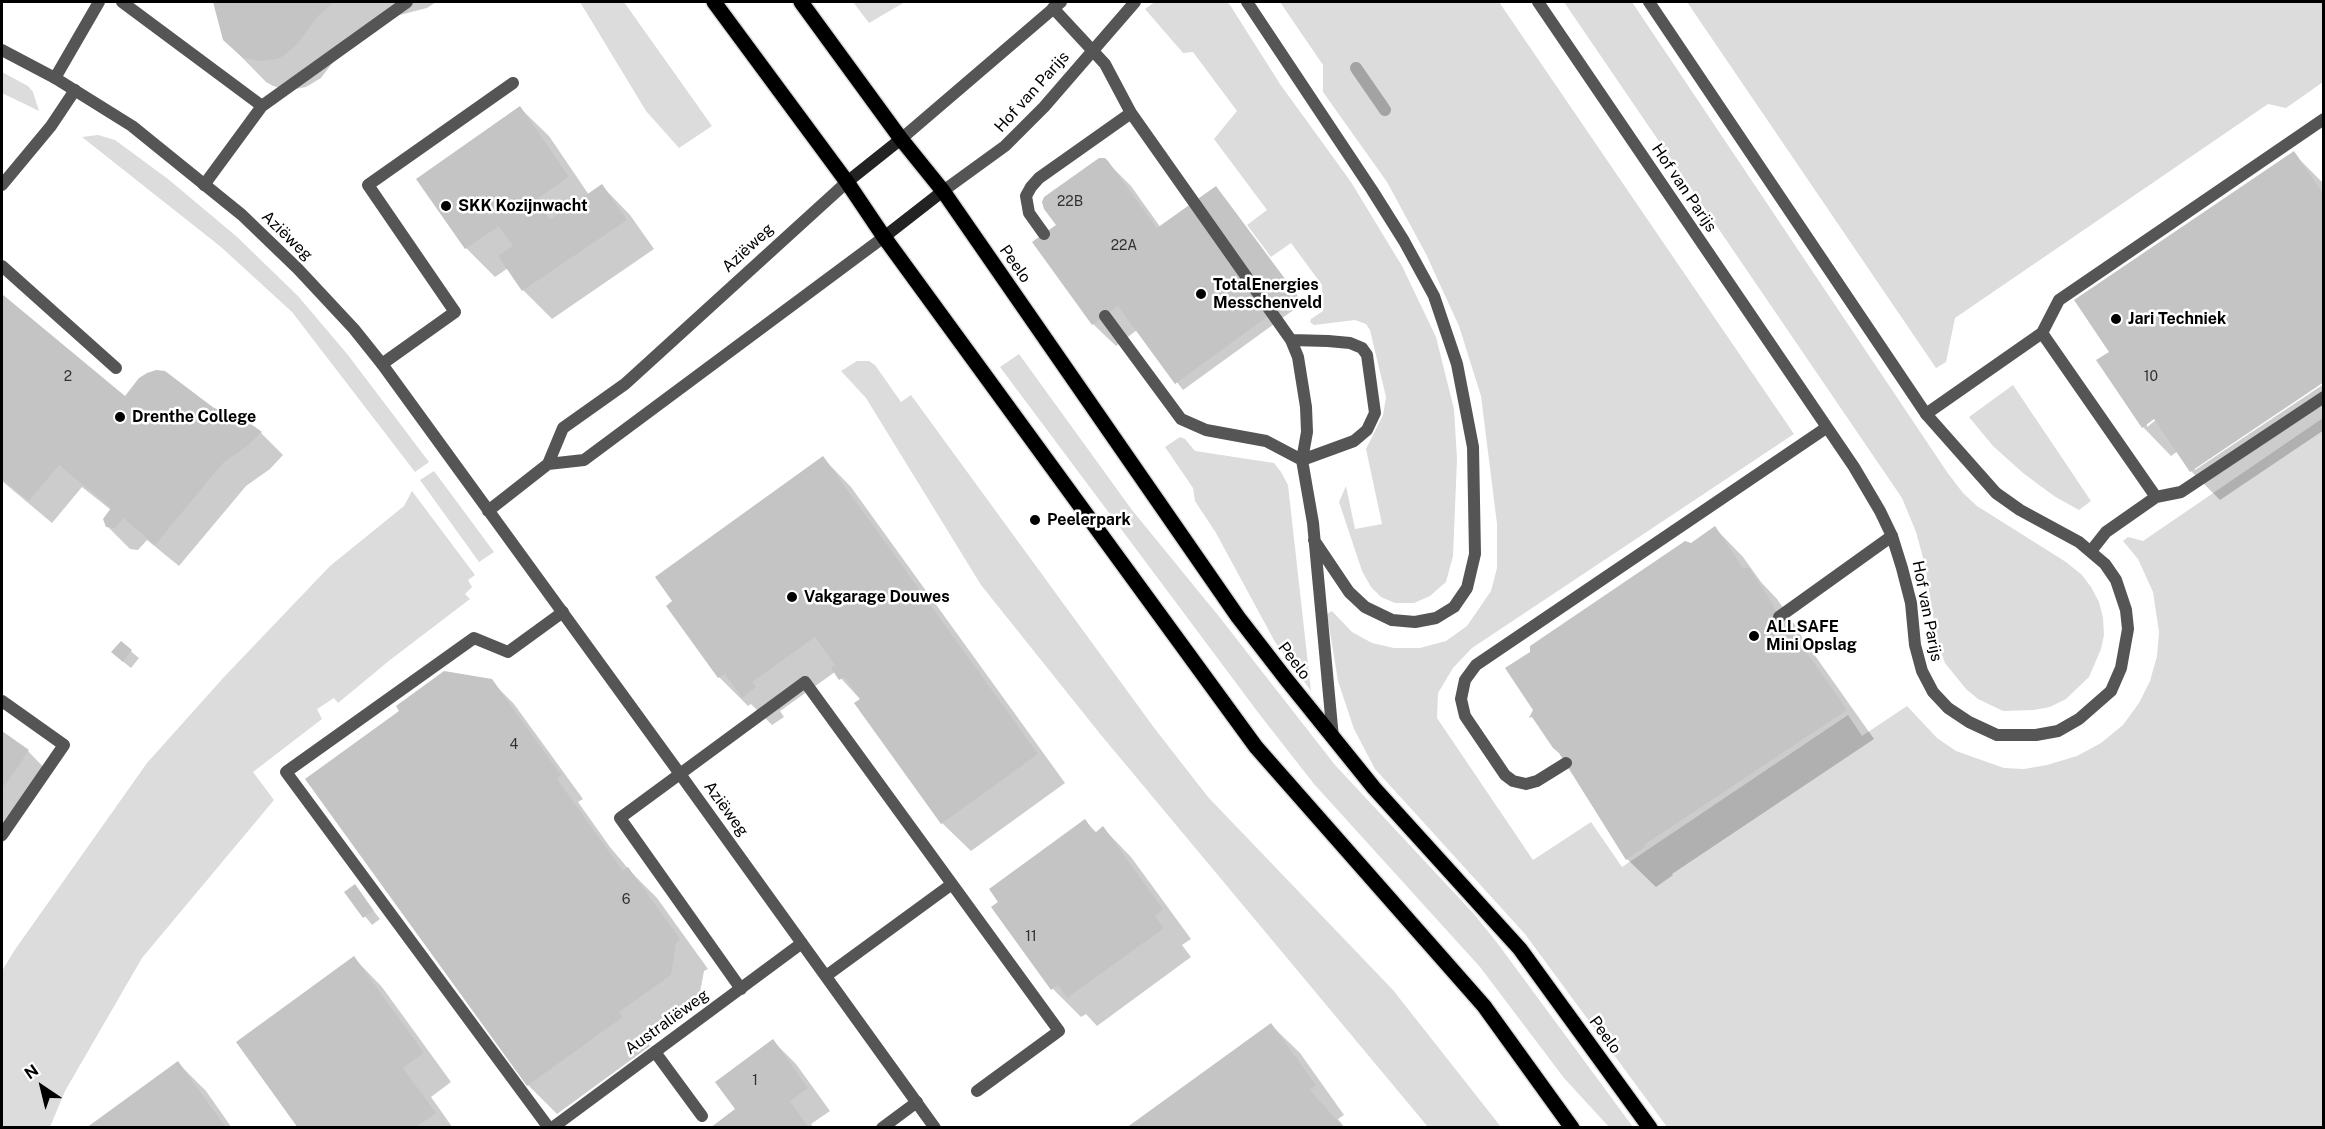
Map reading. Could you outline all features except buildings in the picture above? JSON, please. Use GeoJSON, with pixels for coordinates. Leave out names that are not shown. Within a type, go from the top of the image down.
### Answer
{"type":"FeatureCollection","features":[{"type":"Feature","properties":{"kind":"main road"},"geometry":{"type":"LineString","coordinates":[[714,2],[1256,747],[1484,1006],[1572,1128]]}},
{"type":"Feature","properties":{"kind":"main road","name":"Peelo"},"geometry":{"type":"LineString","coordinates":[[801,2],[901,139],[943,191],[1238,616],[1333,740],[1520,949],[1650,1128]]}},
{"type":"Feature","properties":{"kind":"main road"},"geometry":{"type":"LineString","coordinates":[[847,182],[901,139]]}},
{"type":"Feature","properties":{"kind":"main road"},"geometry":{"type":"LineString","coordinates":[[884,237],[943,191]]}},
{"type":"Feature","properties":{"kind":"street"},"geometry":{"type":"LineString","coordinates":[[55,78],[99,2]]}},
{"type":"Feature","properties":{"kind":"street"},"geometry":{"type":"LineString","coordinates":[[122,2],[262,106]]}},
{"type":"Feature","properties":{"kind":"street"},"geometry":{"type":"LineString","coordinates":[[204,185],[262,106],[407,2]]}},
{"type":"Feature","properties":{"kind":"street","name":"Hof van Parijs"},"geometry":{"type":"LineString","coordinates":[[943,191],[1005,146],[1044,107],[1135,2]]}},
{"type":"Feature","properties":{"kind":"street"},"geometry":{"type":"LineString","coordinates":[[1247,2],[1372,190],[1404,241],[1434,296],[1457,364],[1473,447],[1475,555],[1467,588],[1454,607],[1436,618],[1415,622],[1392,620],[1365,607],[1350,592],[1314,540]]}},
{"type":"Feature","properties":{"kind":"street","name":"Hof van Parijs"},"geometry":{"type":"LineString","coordinates":[[1538,2],[1854,467],[1892,536],[1911,603],[1915,645],[1922,671],[1933,692],[1948,708],[1969,722],[1998,735],[2036,735],[2058,731],[2079,720],[2111,691],[2121,668],[2128,629],[2126,610],[2116,580],[2105,564],[2091,551],[2066,534],[2020,510],[1996,492],[1926,414],[1649,2]]}},
{"type":"Feature","properties":{"kind":"street"},"geometry":{"type":"LineString","coordinates":[[901,139],[1057,5],[1105,64],[1131,113],[1291,340],[1298,357],[1306,407],[1307,432],[1302,460],[1314,540],[1333,740]]}},
{"type":"Feature","properties":{"kind":"street","name":"Aziëweg"},"geometry":{"type":"LineString","coordinates":[[2,50],[55,78],[132,126],[242,215],[298,269],[354,329],[563,612],[935,1128]]}},
{"type":"Feature","properties":{"kind":"street"},"geometry":{"type":"LineString","coordinates":[[382,364],[455,312],[368,185],[513,83]]}},
{"type":"Feature","properties":{"kind":"street"},"geometry":{"type":"LineString","coordinates":[[2,185],[51,126],[75,90]]}},
{"type":"Feature","properties":{"kind":"street"},"geometry":{"type":"LineString","coordinates":[[1044,234],[1029,213],[1026,196],[1031,187],[1039,178],[1131,113]]}},
{"type":"Feature","properties":{"kind":"street"},"geometry":{"type":"LineString","coordinates":[[1926,414],[2043,333],[2059,300],[2324,119]]}},
{"type":"Feature","properties":{"kind":"street","name":"Aziëweg"},"geometry":{"type":"LineString","coordinates":[[488,511],[548,464],[563,428],[624,384],[847,182]]}},
{"type":"Feature","properties":{"kind":"street"},"geometry":{"type":"LineString","coordinates":[[548,464],[584,460],[884,237]]}},
{"type":"Feature","properties":{"kind":"street"},"geometry":{"type":"LineString","coordinates":[[2,266],[116,368]]}},
{"type":"Feature","properties":{"kind":"street"},"geometry":{"type":"LineString","coordinates":[[1105,316],[1180,419],[1206,429],[1266,441],[1302,460],[1354,441],[1367,430],[1375,413],[1367,355],[1362,348],[1350,343],[1291,340]]}},
{"type":"Feature","properties":{"kind":"street"},"geometry":{"type":"LineString","coordinates":[[2043,333],[2156,497]]}},
{"type":"Feature","properties":{"kind":"street"},"geometry":{"type":"LineString","coordinates":[[2091,551],[2106,532],[2156,497],[2181,492],[2324,397]]}},
{"type":"Feature","properties":{"kind":"street"},"geometry":{"type":"LineString","coordinates":[[1566,763],[1537,782],[1526,784],[1505,775],[1466,717],[1461,699],[1465,680],[1476,665],[1826,428]]}},
{"type":"Feature","properties":{"kind":"street"},"geometry":{"type":"LineString","coordinates":[[1779,617],[1892,536]]}},
{"type":"Feature","properties":{"kind":"street"},"geometry":{"type":"LineString","coordinates":[[550,1128],[286,772],[474,638],[508,652],[563,612]]}},
{"type":"Feature","properties":{"kind":"street"},"geometry":{"type":"LineString","coordinates":[[741,988],[620,818],[805,682],[1059,1031],[977,1091]]}},
{"type":"Feature","properties":{"kind":"street"},"geometry":{"type":"LineString","coordinates":[[2,701],[64,745],[2,835]]}},
{"type":"Feature","properties":{"kind":"street"},"geometry":{"type":"LineString","coordinates":[[826,976],[952,884]]}},
{"type":"Feature","properties":{"kind":"street","name":"Australiëweg"},"geometry":{"type":"LineString","coordinates":[[550,1128],[802,943]]}},
{"type":"Feature","properties":{"kind":"street"},"geometry":{"type":"LineString","coordinates":[[655,1052],[702,1116]]}},
{"type":"Feature","properties":{"kind":"street"},"geometry":{"type":"LineString","coordinates":[[882,1128],[917,1102]]}},
{"type":"Feature","properties":{"kind":"shaded area"},"geometry":{"type":"Polygon","coordinates":[[[580,2],[624,2],[712,126],[679,148],[646,111],[580,2]]]}},
{"type":"Feature","properties":{"kind":"shaded area"},"geometry":{"type":"Polygon","coordinates":[[[853,2],[905,2],[869,23],[853,2]]]}},
{"type":"Feature","properties":{"kind":"shaded area"},"geometry":{"type":"Polygon","coordinates":[[[1155,2],[1227,2],[1230,5],[1280,84],[1351,182],[1402,266],[1436,337],[1454,409],[1457,459],[1453,556],[1446,582],[1430,596],[1414,603],[1395,603],[1381,597],[1371,587],[1362,571],[1339,502],[1346,486],[1355,529],[1382,524],[1366,449],[1383,415],[1386,397],[1370,330],[1366,324],[1355,320],[1314,325],[1310,322],[1323,311],[1322,285],[1291,243],[1271,257],[1247,225],[1267,210],[1214,139],[1237,111],[1193,52],[1183,53],[1145,9],[1155,2]]]}},
{"type":"Feature","properties":{"kind":"shaded area"},"geometry":{"type":"Polygon","coordinates":[[[1280,2],[1499,2],[1794,434],[1472,648],[1453,668],[1438,693],[1437,718],[1533,860],[1591,822],[1622,867],[1848,715],[1862,736],[1907,706],[1937,738],[1956,751],[2004,768],[2024,769],[2047,765],[2077,756],[2101,743],[2123,725],[2139,703],[2150,681],[2157,656],[2159,632],[2153,592],[2138,559],[2123,541],[2128,537],[2143,541],[2323,418],[2323,1127],[1667,1127],[1525,934],[1375,769],[1354,729],[1338,681],[1327,614],[1332,611],[1352,632],[1372,643],[1394,648],[1420,648],[1446,641],[1467,626],[1491,591],[1497,568],[1497,524],[1481,396],[1459,326],[1426,254],[1387,182],[1323,92],[1323,65],[1280,2]]]}},
{"type":"Feature","properties":{"kind":"shaded area"},"geometry":{"type":"Polygon","coordinates":[[[1564,2],[1632,2],[1963,493],[1977,506],[2066,562],[2082,575],[2091,587],[2099,602],[2103,618],[2104,635],[2101,649],[2089,677],[2066,699],[2050,707],[2003,711],[1978,699],[1966,689],[1945,663],[1937,641],[1925,565],[1916,532],[1902,498],[1564,2]]]}},
{"type":"Feature","properties":{"kind":"shaded area"},"geometry":{"type":"Polygon","coordinates":[[[1687,2],[2323,2],[2323,82],[2286,108],[2268,104],[1955,318],[1946,362],[1936,368],[1687,2]]]}},
{"type":"Feature","properties":{"kind":"shaded area"},"geometry":{"type":"Polygon","coordinates":[[[2,72],[28,86],[33,92],[39,111],[2,93],[2,72]]]}},
{"type":"Feature","properties":{"kind":"shaded area"},"geometry":{"type":"Polygon","coordinates":[[[98,135],[115,140],[168,179],[236,236],[298,296],[348,355],[429,462],[415,472],[292,312],[221,247],[82,137],[98,135]]]}},
{"type":"Feature","properties":{"kind":"shaded area"},"geometry":{"type":"Polygon","coordinates":[[[1019,354],[1132,510],[1335,765],[1474,914],[1633,1127],[1609,1127],[1564,1078],[1480,967],[1314,784],[1000,367],[1019,354]]]}},
{"type":"Feature","properties":{"kind":"shaded area"},"geometry":{"type":"Polygon","coordinates":[[[857,361],[869,361],[875,365],[901,402],[911,395],[1155,729],[1208,797],[1393,990],[1501,1127],[1428,1127],[1101,735],[981,585],[866,398],[841,371],[857,361]]]}},
{"type":"Feature","properties":{"kind":"shaded area"},"geometry":{"type":"Polygon","coordinates":[[[2013,385],[2091,501],[2079,510],[2054,496],[2023,473],[1993,446],[1969,417],[2013,385]]]}},
{"type":"Feature","properties":{"kind":"shaded area"},"geometry":{"type":"Polygon","coordinates":[[[1180,437],[1185,439],[1195,451],[1274,463],[1288,485],[1311,691],[1275,642],[1216,533],[1195,501],[1193,488],[1165,447],[1180,437]]]}},
{"type":"Feature","properties":{"kind":"shaded area"},"geometry":{"type":"Polygon","coordinates":[[[434,471],[494,552],[479,562],[420,480],[434,471]]]}},
{"type":"Feature","properties":{"kind":"shaded area"},"geometry":{"type":"Polygon","coordinates":[[[412,491],[475,575],[468,580],[472,587],[465,594],[470,599],[338,703],[334,698],[317,709],[322,719],[253,772],[274,800],[142,958],[65,1091],[50,1127],[2,1127],[2,971],[14,951],[147,763],[224,677],[330,566],[404,506],[412,491]]]}},
{"type":"Feature","properties":{"kind":"waterway"},"geometry":{"type":"LineString","coordinates":[[1356,68],[1385,110]]}},
{"type":"Feature","properties":{"kind":"place","name":"SKK Kozijnwacht"},"geometry":{"type":"Point","coordinates":[446,206]}},
{"type":"Feature","properties":{"kind":"place","name":"TotalEnergies Messchenveld"},"geometry":{"type":"Point","coordinates":[1201,294]}},
{"type":"Feature","properties":{"kind":"place","name":"Jari Techniek"},"geometry":{"type":"Point","coordinates":[2116,319]}},
{"type":"Feature","properties":{"kind":"place","name":"Drenthe College"},"geometry":{"type":"Point","coordinates":[120,417]}},
{"type":"Feature","properties":{"kind":"place","name":"Peelerpark"},"geometry":{"type":"Point","coordinates":[1035,520]}},
{"type":"Feature","properties":{"kind":"place","name":"Vakgarage Douwes"},"geometry":{"type":"Point","coordinates":[792,597]}},
{"type":"Feature","properties":{"kind":"place","name":"ALLSAFE Mini Opslag"},"geometry":{"type":"Point","coordinates":[1754,636]}}]}
